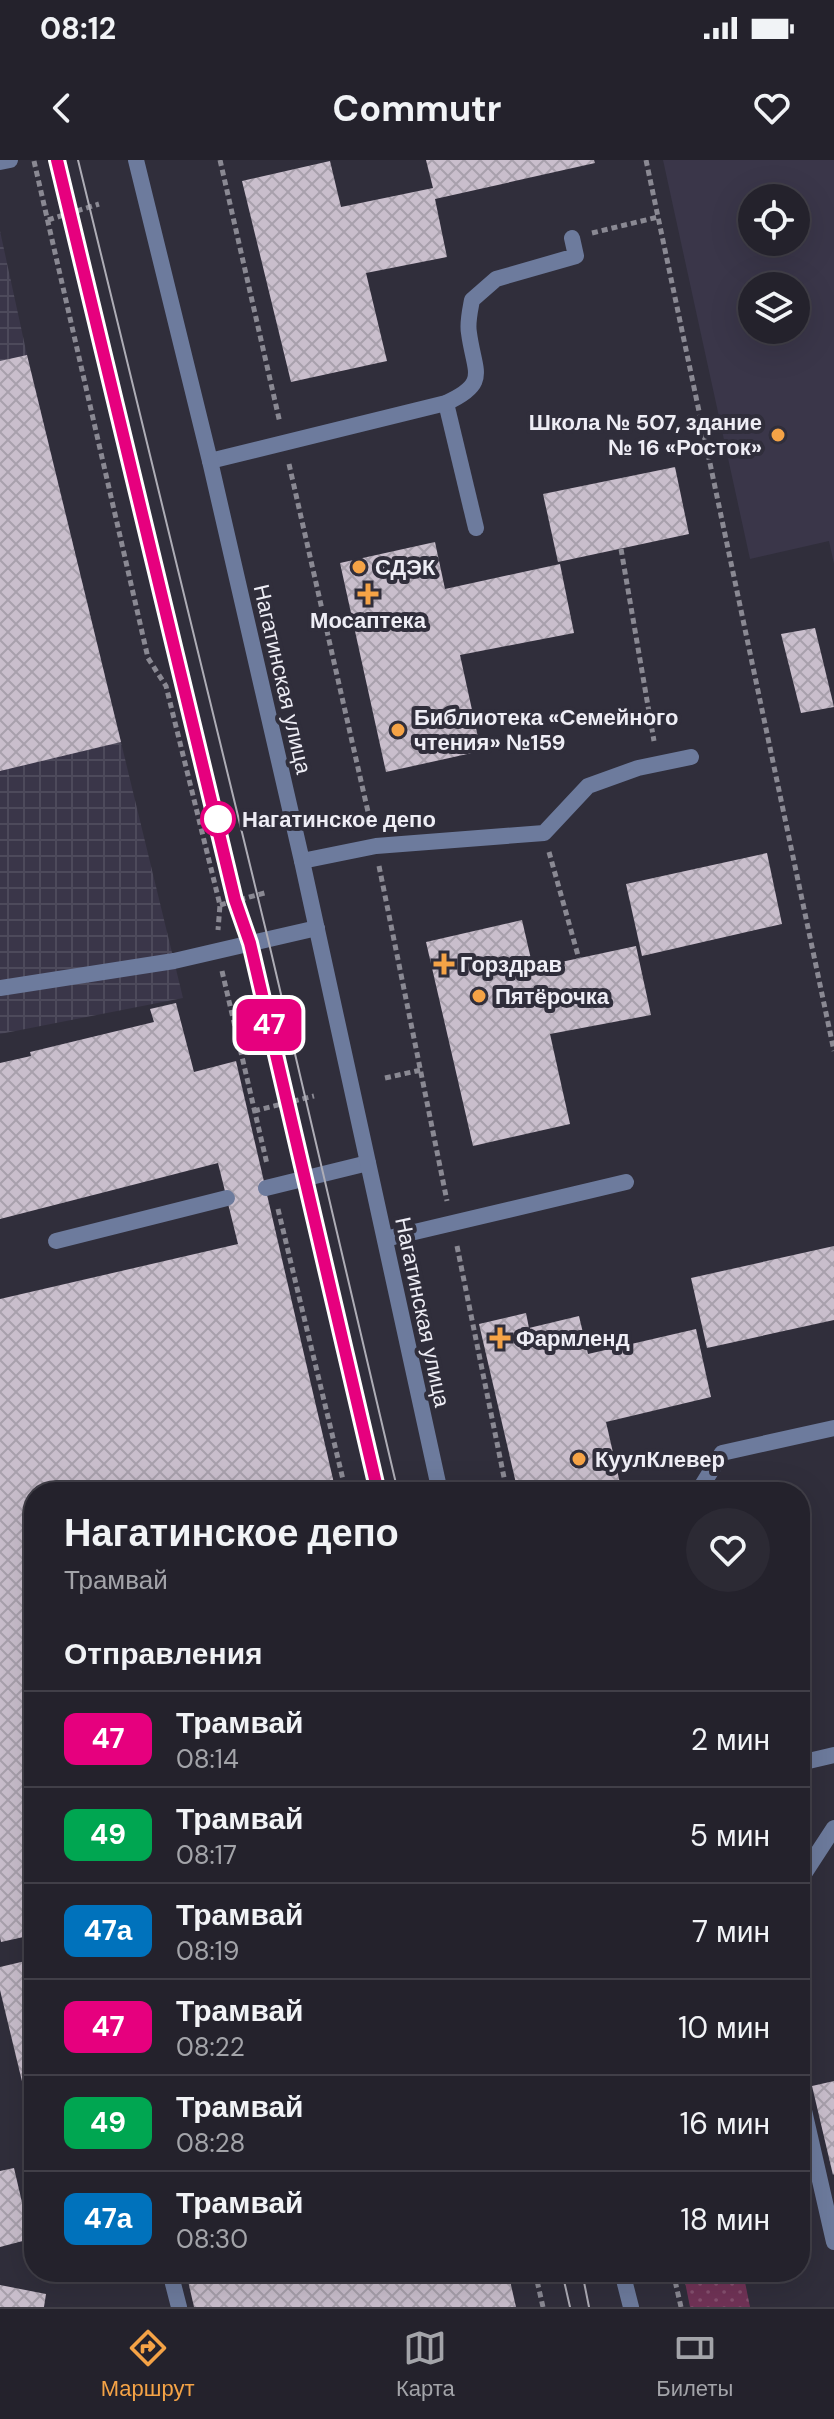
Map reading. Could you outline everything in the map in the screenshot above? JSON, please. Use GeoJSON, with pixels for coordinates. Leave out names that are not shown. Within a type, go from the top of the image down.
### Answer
{"type":"FeatureCollection","features":[{"type":"Feature","properties":{"kind":"street"},"geometry":{"type":"LineString","coordinates":[[0,162],[10,160]]}},
{"type":"Feature","properties":{"kind":"street","name":"Нагатинская улица"},"geometry":{"type":"LineString","coordinates":[[136,160],[210,461],[302,861],[438,1482]]}},
{"type":"Feature","properties":{"kind":"street"},"geometry":{"type":"LineString","coordinates":[[210,461],[446,403],[469,392],[477,374],[468,329],[472,300],[496,279],[576,256],[572,238]]}},
{"type":"Feature","properties":{"kind":"street"},"geometry":{"type":"LineString","coordinates":[[446,403],[476,528]]}},
{"type":"Feature","properties":{"kind":"street"},"geometry":{"type":"LineString","coordinates":[[302,861],[376,846],[544,833],[588,786],[638,768],[691,757]]}},
{"type":"Feature","properties":{"kind":"street"},"geometry":{"type":"LineString","coordinates":[[0,988],[174,961],[317,928]]}},
{"type":"Feature","properties":{"kind":"street"},"geometry":{"type":"LineString","coordinates":[[266,1188],[368,1163]]}},
{"type":"Feature","properties":{"kind":"street"},"geometry":{"type":"LineString","coordinates":[[385,1239],[626,1182]]}},
{"type":"Feature","properties":{"kind":"street"},"geometry":{"type":"LineString","coordinates":[[56,1241],[227,1198]]}},
{"type":"Feature","properties":{"kind":"street"},"geometry":{"type":"LineString","coordinates":[[704,1482],[722,1453],[834,1428]]}},
{"type":"Feature","properties":{"kind":"street"},"geometry":{"type":"LineString","coordinates":[[810,1761],[834,1755]]}},
{"type":"Feature","properties":{"kind":"street"},"geometry":{"type":"LineString","coordinates":[[810,1865],[834,1828]]}},
{"type":"Feature","properties":{"kind":"street"},"geometry":{"type":"LineString","coordinates":[[810,2137],[834,2242]]}},
{"type":"Feature","properties":{"kind":"street"},"geometry":{"type":"LineString","coordinates":[[173,2282],[179,2307]]}},
{"type":"Feature","properties":{"kind":"street"},"geometry":{"type":"LineString","coordinates":[[625,2282],[631,2307]]}},
{"type":"Feature","properties":{"kind":"path"},"geometry":{"type":"LineString","coordinates":[[33,160],[148,658],[166,686],[220,905],[268,892]]}},
{"type":"Feature","properties":{"kind":"path"},"geometry":{"type":"LineString","coordinates":[[220,160],[376,846],[505,1482]]}},
{"type":"Feature","properties":{"kind":"path"},"geometry":{"type":"LineString","coordinates":[[646,160],[834,1051]]}},
{"type":"Feature","properties":{"kind":"path"},"geometry":{"type":"LineString","coordinates":[[48,220],[99,204]]}},
{"type":"Feature","properties":{"kind":"path"},"geometry":{"type":"LineString","coordinates":[[572,238],[658,217]]}},
{"type":"Feature","properties":{"kind":"path"},"geometry":{"type":"LineString","coordinates":[[621,549],[658,763]]}},
{"type":"Feature","properties":{"kind":"path"},"geometry":{"type":"LineString","coordinates":[[544,833],[579,959]]}},
{"type":"Feature","properties":{"kind":"path"},"geometry":{"type":"LineString","coordinates":[[385,1078],[421,1070]]}},
{"type":"Feature","properties":{"kind":"path"},"geometry":{"type":"LineString","coordinates":[[254,1111],[314,1096]]}},
{"type":"Feature","properties":{"kind":"path"},"geometry":{"type":"LineString","coordinates":[[537,2282],[543,2307]]}},
{"type":"Feature","properties":{"kind":"path"},"geometry":{"type":"LineString","coordinates":[[675,2282],[681,2307]]}},
{"type":"Feature","properties":{"kind":"shaded area","name":"Школа № 507, здание № 16 «Росток»"},"geometry":{"type":"Polygon","coordinates":[[[663,160],[834,160],[834,564],[829,541],[750,559],[663,160]]]}},
{"type":"Feature","properties":{"kind":"shaded area"},"geometry":{"type":"Polygon","coordinates":[[[0,231],[27,355],[183,998],[0,1034],[0,231]]]}},
{"type":"Feature","properties":{"kind":"shaded area"},"geometry":{"type":"Polygon","coordinates":[[[685,2282],[745,2282],[750,2307],[690,2307],[685,2282]]]}},
{"type":"Feature","properties":{"kind":"building"},"geometry":{"type":"Polygon","coordinates":[[[426,160],[594,160],[595,163],[435,199],[447,257],[366,273],[387,361],[291,382],[242,181],[330,161],[341,207],[433,188],[426,160]]]}},
{"type":"Feature","properties":{"kind":"building"},"geometry":{"type":"Polygon","coordinates":[[[27,355],[121,742],[0,771],[0,361],[27,355]]]}},
{"type":"Feature","properties":{"kind":"building"},"geometry":{"type":"Polygon","coordinates":[[[675,467],[689,534],[558,562],[543,494],[675,467]]]}},
{"type":"Feature","properties":{"kind":"building"},"geometry":{"type":"Polygon","coordinates":[[[435,542],[445,589],[560,564],[574,633],[460,655],[481,751],[386,772],[340,563],[435,542]]]}},
{"type":"Feature","properties":{"kind":"building"},"geometry":{"type":"Polygon","coordinates":[[[815,628],[834,707],[801,713],[781,634],[815,628]]]}},
{"type":"Feature","properties":{"kind":"building"},"geometry":{"type":"Polygon","coordinates":[[[767,853],[782,924],[642,956],[626,884],[767,853]]]}},
{"type":"Feature","properties":{"kind":"building"},"geometry":{"type":"Polygon","coordinates":[[[522,920],[533,968],[636,946],[651,1015],[550,1034],[570,1124],[473,1146],[426,942],[522,920]]]}},
{"type":"Feature","properties":{"kind":"building"},"geometry":{"type":"Polygon","coordinates":[[[176,1003],[194,1072],[236,1061],[334,1482],[24,1482],[24,1937],[1,1942],[0,1299],[238,1244],[218,1163],[0,1219],[0,1063],[31,1056],[30,1052],[154,1022],[150,1009],[176,1003]]]}},
{"type":"Feature","properties":{"kind":"building"},"geometry":{"type":"Polygon","coordinates":[[[834,1246],[834,1320],[707,1348],[691,1278],[834,1246]]]}},
{"type":"Feature","properties":{"kind":"building"},"geometry":{"type":"Polygon","coordinates":[[[526,1313],[529,1328],[579,1316],[588,1354],[696,1329],[711,1397],[606,1422],[620,1482],[516,1482],[479,1324],[526,1313]]]}},
{"type":"Feature","properties":{"kind":"building"},"geometry":{"type":"Polygon","coordinates":[[[24,1961],[24,2090],[0,1990],[0,1967],[24,1961]]]}},
{"type":"Feature","properties":{"kind":"building"},"geometry":{"type":"Polygon","coordinates":[[[834,2081],[834,2174],[833,2175],[812,2086],[834,2081]]]}},
{"type":"Feature","properties":{"kind":"building"},"geometry":{"type":"Polygon","coordinates":[[[14,2168],[24,2211],[24,2241],[0,2247],[0,2171],[14,2168]]]}},
{"type":"Feature","properties":{"kind":"building"},"geometry":{"type":"Polygon","coordinates":[[[188,2282],[510,2282],[516,2307],[194,2307],[188,2282]]]}},
{"type":"Feature","properties":{"kind":"building"},"geometry":{"type":"Polygon","coordinates":[[[0,2285],[46,2294],[44,2307],[0,2307],[0,2285]]]}},
{"type":"Feature","properties":{"kind":"tram line"},"geometry":{"type":"LineString","coordinates":[[57,160],[235,900],[250,943],[376,1482]]}},
{"type":"Feature","properties":{"kind":"tram line","name":"47"},"geometry":{"type":"LineString","coordinates":[[57,160],[218,819],[235,900],[250,943],[376,1482]]}},
{"type":"Feature","properties":{"kind":"tram line"},"geometry":{"type":"LineString","coordinates":[[78,160],[268,939],[396,1482]]}},
{"type":"Feature","properties":{"kind":"tram line"},"geometry":{"type":"LineString","coordinates":[[564,2282],[570,2307]]}},
{"type":"Feature","properties":{"kind":"tram line"},"geometry":{"type":"LineString","coordinates":[[584,2282],[589,2307]]}},
{"type":"Feature","properties":{"kind":"place","name":"Школа № 507, здание № 16 «Росток»"},"geometry":{"type":"Point","coordinates":[778,435]}},
{"type":"Feature","properties":{"kind":"place","name":"СДЭК"},"geometry":{"type":"Point","coordinates":[359,567]}},
{"type":"Feature","properties":{"kind":"place","name":"Мосаптека"},"geometry":{"type":"Point","coordinates":[368,594]}},
{"type":"Feature","properties":{"kind":"place","name":"Библиотека «Семейного чтения» №159"},"geometry":{"type":"Point","coordinates":[398,730]}},
{"type":"Feature","properties":{"kind":"place","name":"Нагатинское депо"},"geometry":{"type":"Point","coordinates":[218,819]}},
{"type":"Feature","properties":{"kind":"place","name":"Горздрав"},"geometry":{"type":"Point","coordinates":[444,964]}},
{"type":"Feature","properties":{"kind":"place","name":"Пятёрочка"},"geometry":{"type":"Point","coordinates":[479,996]}},
{"type":"Feature","properties":{"kind":"place","name":"Фармленд"},"geometry":{"type":"Point","coordinates":[500,1338]}},
{"type":"Feature","properties":{"kind":"place","name":"КуулКлевер"},"geometry":{"type":"Point","coordinates":[579,1459]}}]}
